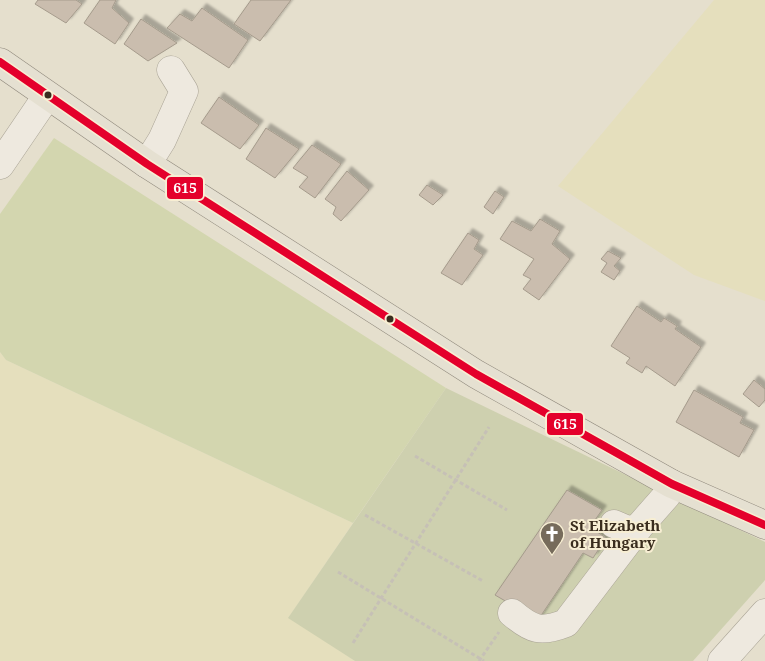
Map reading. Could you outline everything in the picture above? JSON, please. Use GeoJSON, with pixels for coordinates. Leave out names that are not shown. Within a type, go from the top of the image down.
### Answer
{"type":"FeatureCollection","features":[{"type":"Feature","properties":{"kind":"main road"},"geometry":{"type":"LineString","coordinates":[[0,62],[147,164],[476,374],[672,484],[765,524]]}},
{"type":"Feature","properties":{"kind":"street"},"geometry":{"type":"LineString","coordinates":[[147,164],[162,140],[184,90],[171,70]]}},
{"type":"Feature","properties":{"kind":"street"},"geometry":{"type":"LineString","coordinates":[[0,165],[47,96]]}},
{"type":"Feature","properties":{"kind":"street"},"geometry":{"type":"LineString","coordinates":[[512,613],[529,627],[550,629],[566,623],[626,526],[667,495],[672,484]]}},
{"type":"Feature","properties":{"kind":"street"},"geometry":{"type":"LineString","coordinates":[[722,661],[765,613]]}},
{"type":"Feature","properties":{"kind":"path"},"geometry":{"type":"LineString","coordinates":[[353,643],[489,427]]}},
{"type":"Feature","properties":{"kind":"path"},"geometry":{"type":"LineString","coordinates":[[415,456],[507,510]]}},
{"type":"Feature","properties":{"kind":"path"},"geometry":{"type":"LineString","coordinates":[[365,515],[483,581]]}},
{"type":"Feature","properties":{"kind":"path"},"geometry":{"type":"LineString","coordinates":[[338,572],[482,660],[512,613]]}},
{"type":"Feature","properties":{"kind":"shaded area"},"geometry":{"type":"Polygon","coordinates":[[[714,0],[765,0],[765,301],[694,275],[558,186],[714,0]]]}},
{"type":"Feature","properties":{"kind":"shaded area"},"geometry":{"type":"Polygon","coordinates":[[[0,352],[6,360],[353,523],[289,617],[355,661],[0,661],[0,352]]]}},
{"type":"Feature","properties":{"kind":"green space"},"geometry":{"type":"Polygon","coordinates":[[[54,138],[446,388],[353,523],[6,360],[0,352],[0,214],[54,138]]]}},
{"type":"Feature","properties":{"kind":"green space"},"geometry":{"type":"Polygon","coordinates":[[[446,388],[765,542],[765,580],[693,661],[355,661],[288,618],[446,388]]]}},
{"type":"Feature","properties":{"kind":"building"},"geometry":{"type":"Polygon","coordinates":[[[38,0],[76,0],[82,4],[66,23],[35,4],[38,0]]]}},
{"type":"Feature","properties":{"kind":"building"},"geometry":{"type":"Polygon","coordinates":[[[100,0],[116,0],[112,8],[129,23],[115,44],[84,23],[100,0]]]}},
{"type":"Feature","properties":{"kind":"building"},"geometry":{"type":"Polygon","coordinates":[[[251,0],[291,0],[260,41],[234,24],[251,0]]]}},
{"type":"Feature","properties":{"kind":"building"},"geometry":{"type":"Polygon","coordinates":[[[202,8],[248,40],[229,68],[167,28],[180,14],[192,21],[202,8]]]}},
{"type":"Feature","properties":{"kind":"building"},"geometry":{"type":"Polygon","coordinates":[[[141,19],[177,43],[148,61],[124,44],[141,19]]]}},
{"type":"Feature","properties":{"kind":"building"},"geometry":{"type":"Polygon","coordinates":[[[219,97],[259,125],[240,149],[201,123],[219,97]]]}},
{"type":"Feature","properties":{"kind":"building"},"geometry":{"type":"Polygon","coordinates":[[[266,128],[299,149],[275,178],[246,159],[266,128]]]}},
{"type":"Feature","properties":{"kind":"building"},"geometry":{"type":"Polygon","coordinates":[[[312,145],[341,164],[315,198],[299,187],[308,177],[293,168],[312,145]]]}},
{"type":"Feature","properties":{"kind":"building"},"geometry":{"type":"Polygon","coordinates":[[[347,171],[369,190],[341,221],[333,214],[336,207],[325,199],[347,171]]]}},
{"type":"Feature","properties":{"kind":"building"},"geometry":{"type":"Polygon","coordinates":[[[427,185],[443,195],[433,205],[419,195],[427,185]]]}},
{"type":"Feature","properties":{"kind":"building"},"geometry":{"type":"Polygon","coordinates":[[[495,191],[504,197],[493,214],[484,207],[495,191]]]}},
{"type":"Feature","properties":{"kind":"building"},"geometry":{"type":"Polygon","coordinates":[[[540,219],[560,231],[552,244],[570,259],[539,300],[523,289],[531,279],[523,275],[534,259],[500,239],[512,221],[531,231],[540,219]]]}},
{"type":"Feature","properties":{"kind":"building"},"geometry":{"type":"Polygon","coordinates":[[[468,233],[479,240],[474,249],[483,255],[462,285],[441,273],[468,233]]]}},
{"type":"Feature","properties":{"kind":"building"},"geometry":{"type":"Polygon","coordinates":[[[608,251],[621,258],[614,266],[620,271],[614,280],[601,272],[607,263],[601,259],[608,251]]]}},
{"type":"Feature","properties":{"kind":"building"},"geometry":{"type":"Polygon","coordinates":[[[637,306],[661,322],[664,318],[677,326],[675,329],[701,347],[675,386],[646,366],[642,373],[626,363],[630,358],[611,346],[637,306]]]}},
{"type":"Feature","properties":{"kind":"building"},"geometry":{"type":"Polygon","coordinates":[[[754,380],[765,389],[765,400],[759,407],[743,394],[754,380]]]}},
{"type":"Feature","properties":{"kind":"building"},"geometry":{"type":"Polygon","coordinates":[[[694,390],[743,417],[740,423],[754,430],[739,457],[676,422],[694,390]]]}},
{"type":"Feature","properties":{"kind":"building","name":"St Elizabeth of Hungary"},"geometry":{"type":"Polygon","coordinates":[[[567,490],[602,510],[590,527],[606,538],[593,558],[583,553],[538,620],[495,595],[567,490]]]}},
{"type":"Feature","properties":{"kind":"transit line","name":"615"},"geometry":{"type":"LineString","coordinates":[[0,62],[147,164],[476,374],[672,484],[765,525]]}},
{"type":"Feature","properties":{"kind":"place","name":"St Elizabeth of Hungary"},"geometry":{"type":"Point","coordinates":[552,555]}}]}
